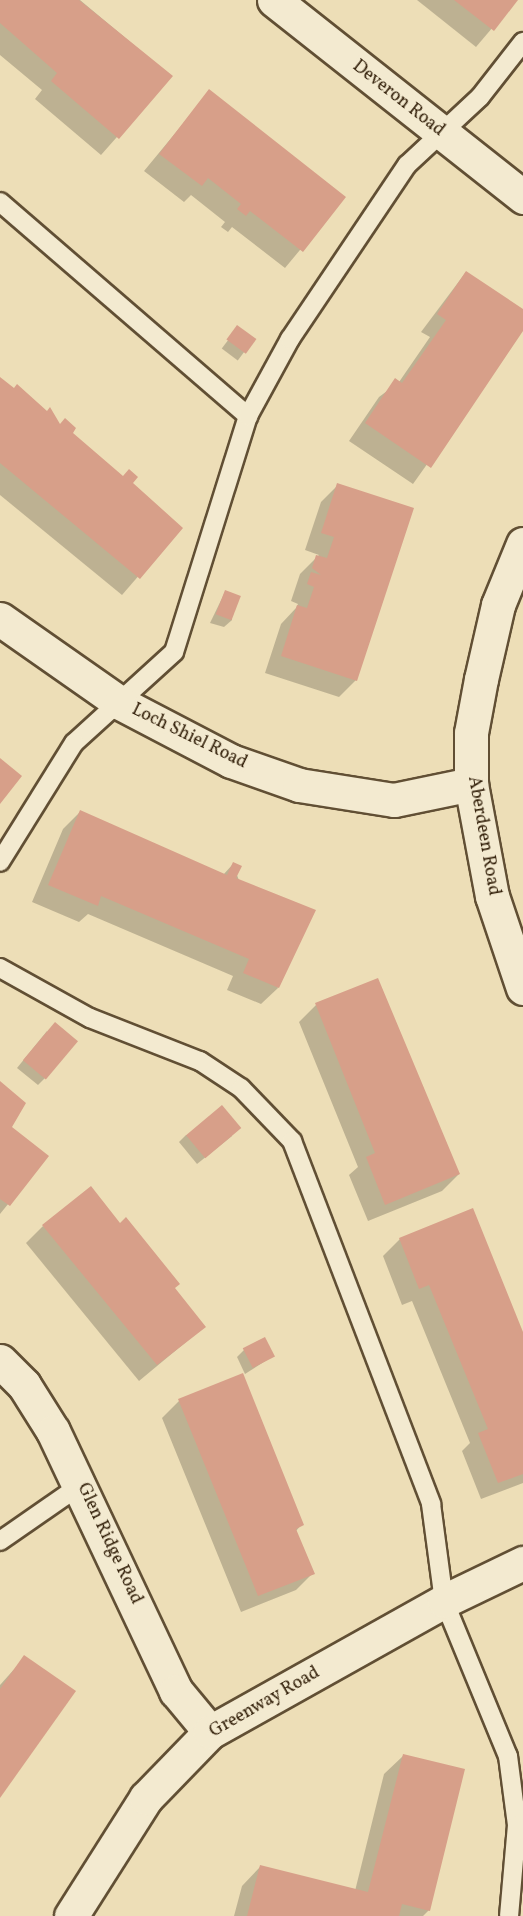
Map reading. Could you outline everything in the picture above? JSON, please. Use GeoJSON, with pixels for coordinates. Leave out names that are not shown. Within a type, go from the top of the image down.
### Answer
{"type":"FeatureCollection","features":[{"type":"Feature","properties":{"kind":"street","name":"Deveron Road"},"geometry":{"type":"LineString","coordinates":[[274,0],[523,197]]}},
{"type":"Feature","properties":{"kind":"street","name":"Aberdeen Road"},"geometry":{"type":"LineString","coordinates":[[523,544],[498,605],[471,733],[471,784],[492,896],[523,988]]}},
{"type":"Feature","properties":{"kind":"street","name":"Loch Shiel Road"},"geometry":{"type":"LineString","coordinates":[[0,619],[120,703],[231,760],[299,785],[394,800],[471,784]]}},
{"type":"Feature","properties":{"kind":"street","name":"Glen Ridge Road"},"geometry":{"type":"LineString","coordinates":[[0,1361],[24,1385],[82,1484],[176,1691],[210,1732]]}},
{"type":"Feature","properties":{"kind":"street","name":"Greenway Road"},"geometry":{"type":"LineString","coordinates":[[70,1916],[146,1798],[210,1732],[444,1601],[523,1563]]}},
{"type":"Feature","properties":{"kind":"lane"},"geometry":{"type":"LineString","coordinates":[[0,862],[74,743],[174,652],[248,416],[291,339],[407,165],[480,97],[523,42]]}},
{"type":"Feature","properties":{"kind":"lane"},"geometry":{"type":"LineString","coordinates":[[0,202],[248,416]]}},
{"type":"Feature","properties":{"kind":"lane"},"geometry":{"type":"LineString","coordinates":[[0,968],[90,1018],[200,1061],[241,1088],[292,1141],[431,1504],[444,1601],[508,1756],[518,1825],[519,1897],[509,1916]]}},
{"type":"Feature","properties":{"kind":"lane"},"geometry":{"type":"LineString","coordinates":[[0,1541],[82,1484]]}},
{"type":"Feature","properties":{"kind":"building"},"geometry":{"type":"Polygon","coordinates":[[[0,0],[79,0],[173,76],[119,139],[51,81],[57,73],[0,23],[0,0]]]}},
{"type":"Feature","properties":{"kind":"building"},"geometry":{"type":"Polygon","coordinates":[[[454,0],[518,0],[494,31],[454,0]]]}},
{"type":"Feature","properties":{"kind":"building"},"geometry":{"type":"Polygon","coordinates":[[[209,89],[346,197],[303,252],[250,211],[246,216],[237,209],[241,204],[208,178],[202,186],[159,154],[209,89]]]}},
{"type":"Feature","properties":{"kind":"building"},"geometry":{"type":"Polygon","coordinates":[[[466,271],[523,309],[523,331],[431,468],[365,423],[395,378],[402,383],[446,320],[437,314],[466,271]]]}},
{"type":"Feature","properties":{"kind":"building"},"geometry":{"type":"Polygon","coordinates":[[[237,325],[256,339],[246,354],[226,340],[237,325]]]}},
{"type":"Feature","properties":{"kind":"building"},"geometry":{"type":"Polygon","coordinates":[[[0,377],[14,388],[17,384],[47,411],[50,407],[60,424],[65,418],[76,428],[73,433],[123,476],[129,469],[138,477],[133,483],[183,528],[140,579],[0,463],[0,377]]]}},
{"type":"Feature","properties":{"kind":"building"},"geometry":{"type":"Polygon","coordinates":[[[337,483],[414,508],[357,681],[281,656],[297,605],[307,608],[314,587],[307,584],[311,572],[321,575],[312,568],[316,555],[327,558],[334,537],[321,533],[337,483]]]}},
{"type":"Feature","properties":{"kind":"building"},"geometry":{"type":"Polygon","coordinates":[[[225,590],[241,596],[232,620],[216,614],[225,590]]]}},
{"type":"Feature","properties":{"kind":"building"},"geometry":{"type":"Polygon","coordinates":[[[0,758],[22,776],[0,804],[0,758]]]}},
{"type":"Feature","properties":{"kind":"building"},"geometry":{"type":"Polygon","coordinates":[[[80,810],[227,875],[233,862],[242,866],[236,878],[316,910],[279,988],[243,973],[249,959],[101,896],[98,906],[48,885],[80,810]]]}},
{"type":"Feature","properties":{"kind":"building"},"geometry":{"type":"Polygon","coordinates":[[[378,978],[460,1174],[385,1205],[366,1157],[375,1153],[315,1003],[378,978]]]}},
{"type":"Feature","properties":{"kind":"building"},"geometry":{"type":"Polygon","coordinates":[[[55,1022],[78,1041],[46,1080],[23,1060],[55,1022]]]}},
{"type":"Feature","properties":{"kind":"building"},"geometry":{"type":"Polygon","coordinates":[[[0,1081],[26,1103],[12,1127],[49,1156],[10,1206],[0,1199],[0,1081]]]}},
{"type":"Feature","properties":{"kind":"building"},"geometry":{"type":"Polygon","coordinates":[[[222,1105],[241,1128],[205,1158],[186,1135],[222,1105]]]}},
{"type":"Feature","properties":{"kind":"building"},"geometry":{"type":"Polygon","coordinates":[[[91,1186],[120,1223],[126,1217],[180,1284],[175,1288],[206,1327],[157,1365],[42,1225],[91,1186]]]}},
{"type":"Feature","properties":{"kind":"building"},"geometry":{"type":"Polygon","coordinates":[[[473,1208],[523,1332],[523,1474],[498,1483],[478,1433],[488,1429],[429,1285],[419,1289],[399,1238],[473,1208]]]}},
{"type":"Feature","properties":{"kind":"building"},"geometry":{"type":"Polygon","coordinates":[[[265,1337],[275,1357],[253,1368],[243,1348],[265,1337]]]}},
{"type":"Feature","properties":{"kind":"building"},"geometry":{"type":"Polygon","coordinates":[[[243,1373],[304,1525],[296,1529],[315,1574],[258,1596],[178,1399],[243,1373]]]}},
{"type":"Feature","properties":{"kind":"building"},"geometry":{"type":"Polygon","coordinates":[[[24,1655],[76,1691],[0,1798],[0,1689],[24,1655]]]}},
{"type":"Feature","properties":{"kind":"building"},"geometry":{"type":"Polygon","coordinates":[[[403,1754],[465,1769],[430,1911],[402,1904],[399,1916],[247,1916],[260,1865],[368,1892],[403,1754]]]}}]}
